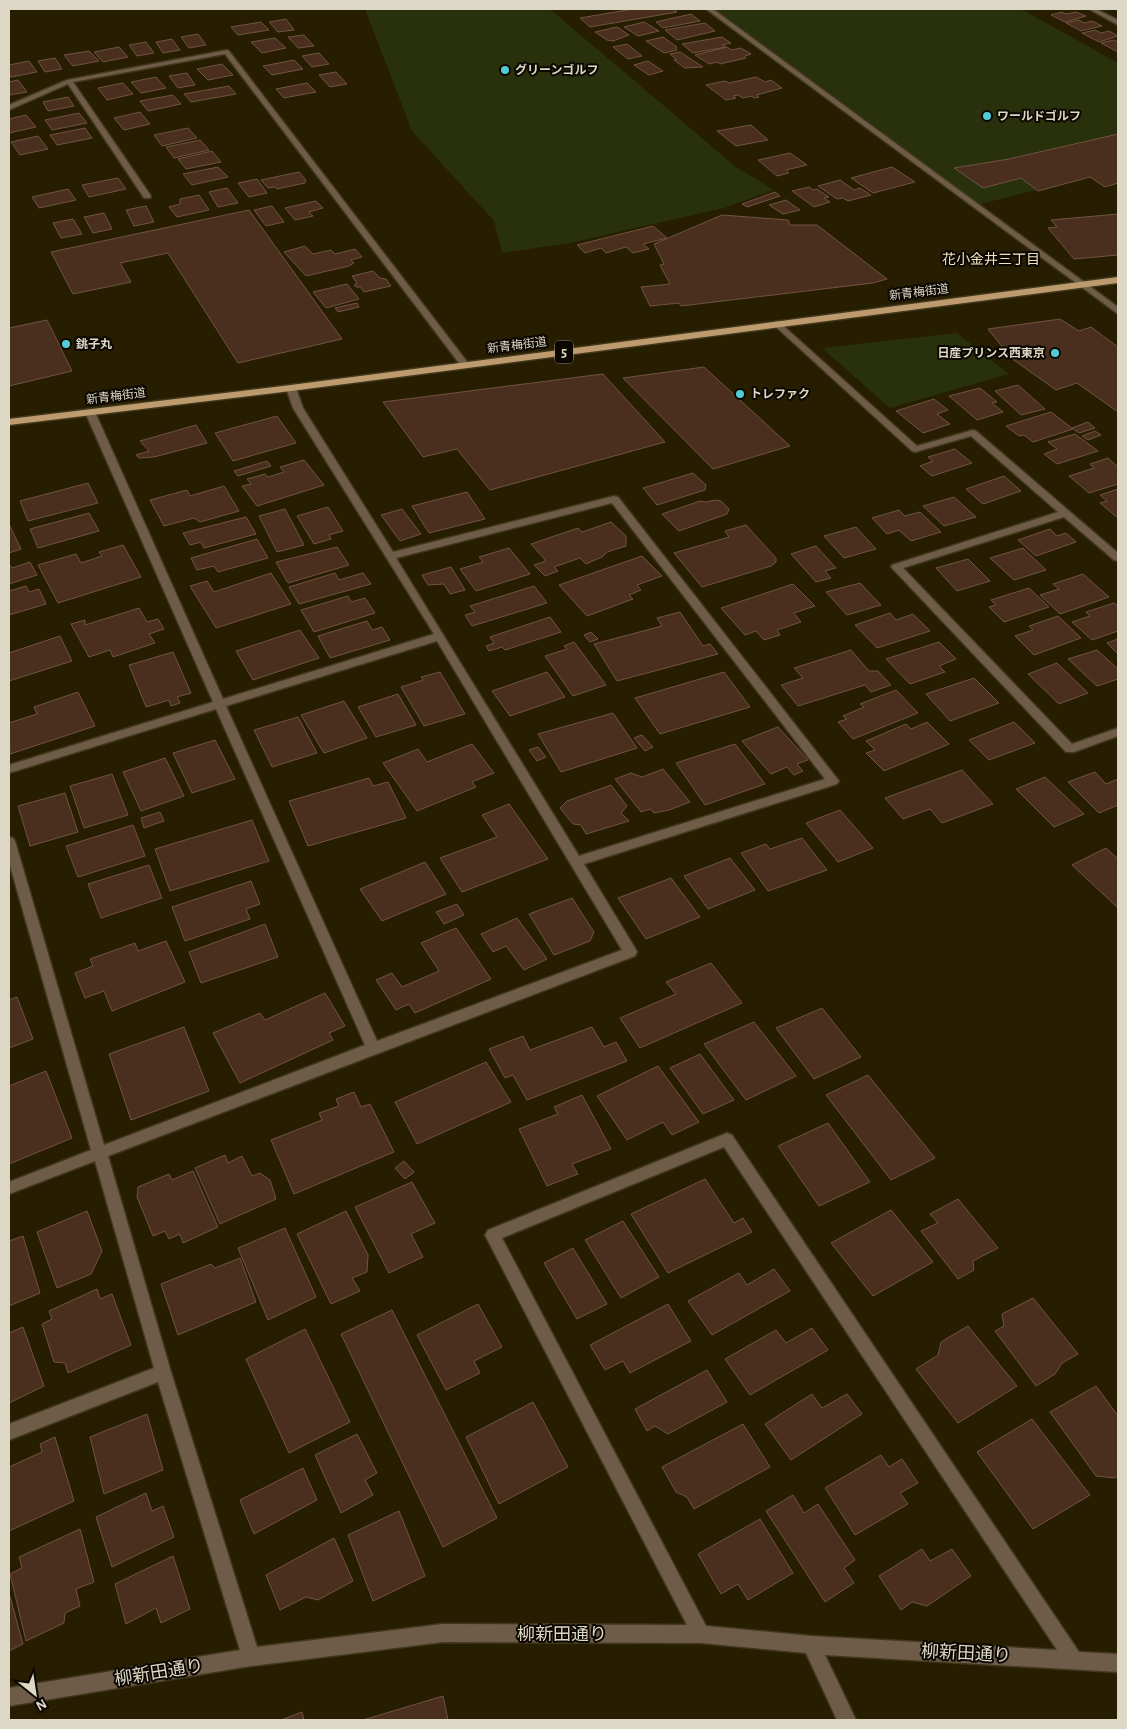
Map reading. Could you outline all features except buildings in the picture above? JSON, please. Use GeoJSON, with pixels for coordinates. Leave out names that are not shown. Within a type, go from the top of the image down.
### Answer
{"type":"FeatureCollection","features":[{"type":"Feature","properties":{"kind":"main road","name":"新青梅街道"},"geometry":{"type":"LineString","coordinates":[[9,422],[291,388],[1118,280]]}},
{"type":"Feature","properties":{"kind":"street"},"geometry":{"type":"LineString","coordinates":[[709,9],[977,204],[1118,311]]}},
{"type":"Feature","properties":{"kind":"street"},"geometry":{"type":"LineString","coordinates":[[1092,9],[1118,23]]}},
{"type":"Feature","properties":{"kind":"street"},"geometry":{"type":"LineString","coordinates":[[9,108],[69,81],[227,52],[465,365]]}},
{"type":"Feature","properties":{"kind":"street"},"geometry":{"type":"LineString","coordinates":[[69,81],[147,196]]}},
{"type":"Feature","properties":{"kind":"street"},"geometry":{"type":"LineString","coordinates":[[778,324],[915,449],[973,434],[1118,558]]}},
{"type":"Feature","properties":{"kind":"street"},"geometry":{"type":"LineString","coordinates":[[9,1188],[373,1048],[630,952],[440,636],[298,408],[291,388]]}},
{"type":"Feature","properties":{"kind":"street"},"geometry":{"type":"LineString","coordinates":[[90,412],[373,1048]]}},
{"type":"Feature","properties":{"kind":"street"},"geometry":{"type":"LineString","coordinates":[[390,556],[614,499],[833,780],[575,862]]}},
{"type":"Feature","properties":{"kind":"street"},"geometry":{"type":"LineString","coordinates":[[1066,513],[896,566],[1070,749],[1118,732]]}},
{"type":"Feature","properties":{"kind":"street"},"geometry":{"type":"LineString","coordinates":[[9,769],[440,636]]}},
{"type":"Feature","properties":{"kind":"street"},"geometry":{"type":"LineString","coordinates":[[9,840],[163,1372],[251,1657]]}},
{"type":"Feature","properties":{"kind":"street"},"geometry":{"type":"LineString","coordinates":[[701,1634],[493,1235],[727,1139],[1073,1659]]}},
{"type":"Feature","properties":{"kind":"street"},"geometry":{"type":"LineString","coordinates":[[9,1432],[163,1372]]}},
{"type":"Feature","properties":{"kind":"street","name":"柳新田通り"},"geometry":{"type":"LineString","coordinates":[[9,1697],[251,1657],[444,1633],[701,1634],[811,1645],[1118,1663]]}},
{"type":"Feature","properties":{"kind":"street"},"geometry":{"type":"LineString","coordinates":[[811,1645],[847,1720]]}},
{"type":"Feature","properties":{"kind":"green space","name":"グリーンゴルフ"},"geometry":{"type":"Polygon","coordinates":[[[365,9],[550,9],[736,167],[774,190],[724,208],[570,243],[502,253],[494,221],[412,131],[365,9]]]}},
{"type":"Feature","properties":{"kind":"green space","name":"ワールドゴルフ"},"geometry":{"type":"Polygon","coordinates":[[[709,9],[1021,9],[1118,63],[1118,169],[977,205],[709,9]]]}},
{"type":"Feature","properties":{"kind":"green space"},"geometry":{"type":"Polygon","coordinates":[[[957,333],[1009,374],[890,408],[822,348],[957,333]]]}},
{"type":"Feature","properties":{"kind":"place","name":"グリーンゴルフ"},"geometry":{"type":"Point","coordinates":[505,70]}},
{"type":"Feature","properties":{"kind":"place","name":"ワールドゴルフ"},"geometry":{"type":"Point","coordinates":[987,116]}},
{"type":"Feature","properties":{"kind":"place","name":"銚子丸"},"geometry":{"type":"Point","coordinates":[66,344]}},
{"type":"Feature","properties":{"kind":"place","name":"日産プリンス西東京"},"geometry":{"type":"Point","coordinates":[1055,353]}},
{"type":"Feature","properties":{"kind":"place","name":"トレファク"},"geometry":{"type":"Point","coordinates":[740,394]}},
{"type":"Feature","properties":{"kind":"district","name":"花小金井三丁目"},"geometry":{"type":"Point","coordinates":[991,259]}}]}
